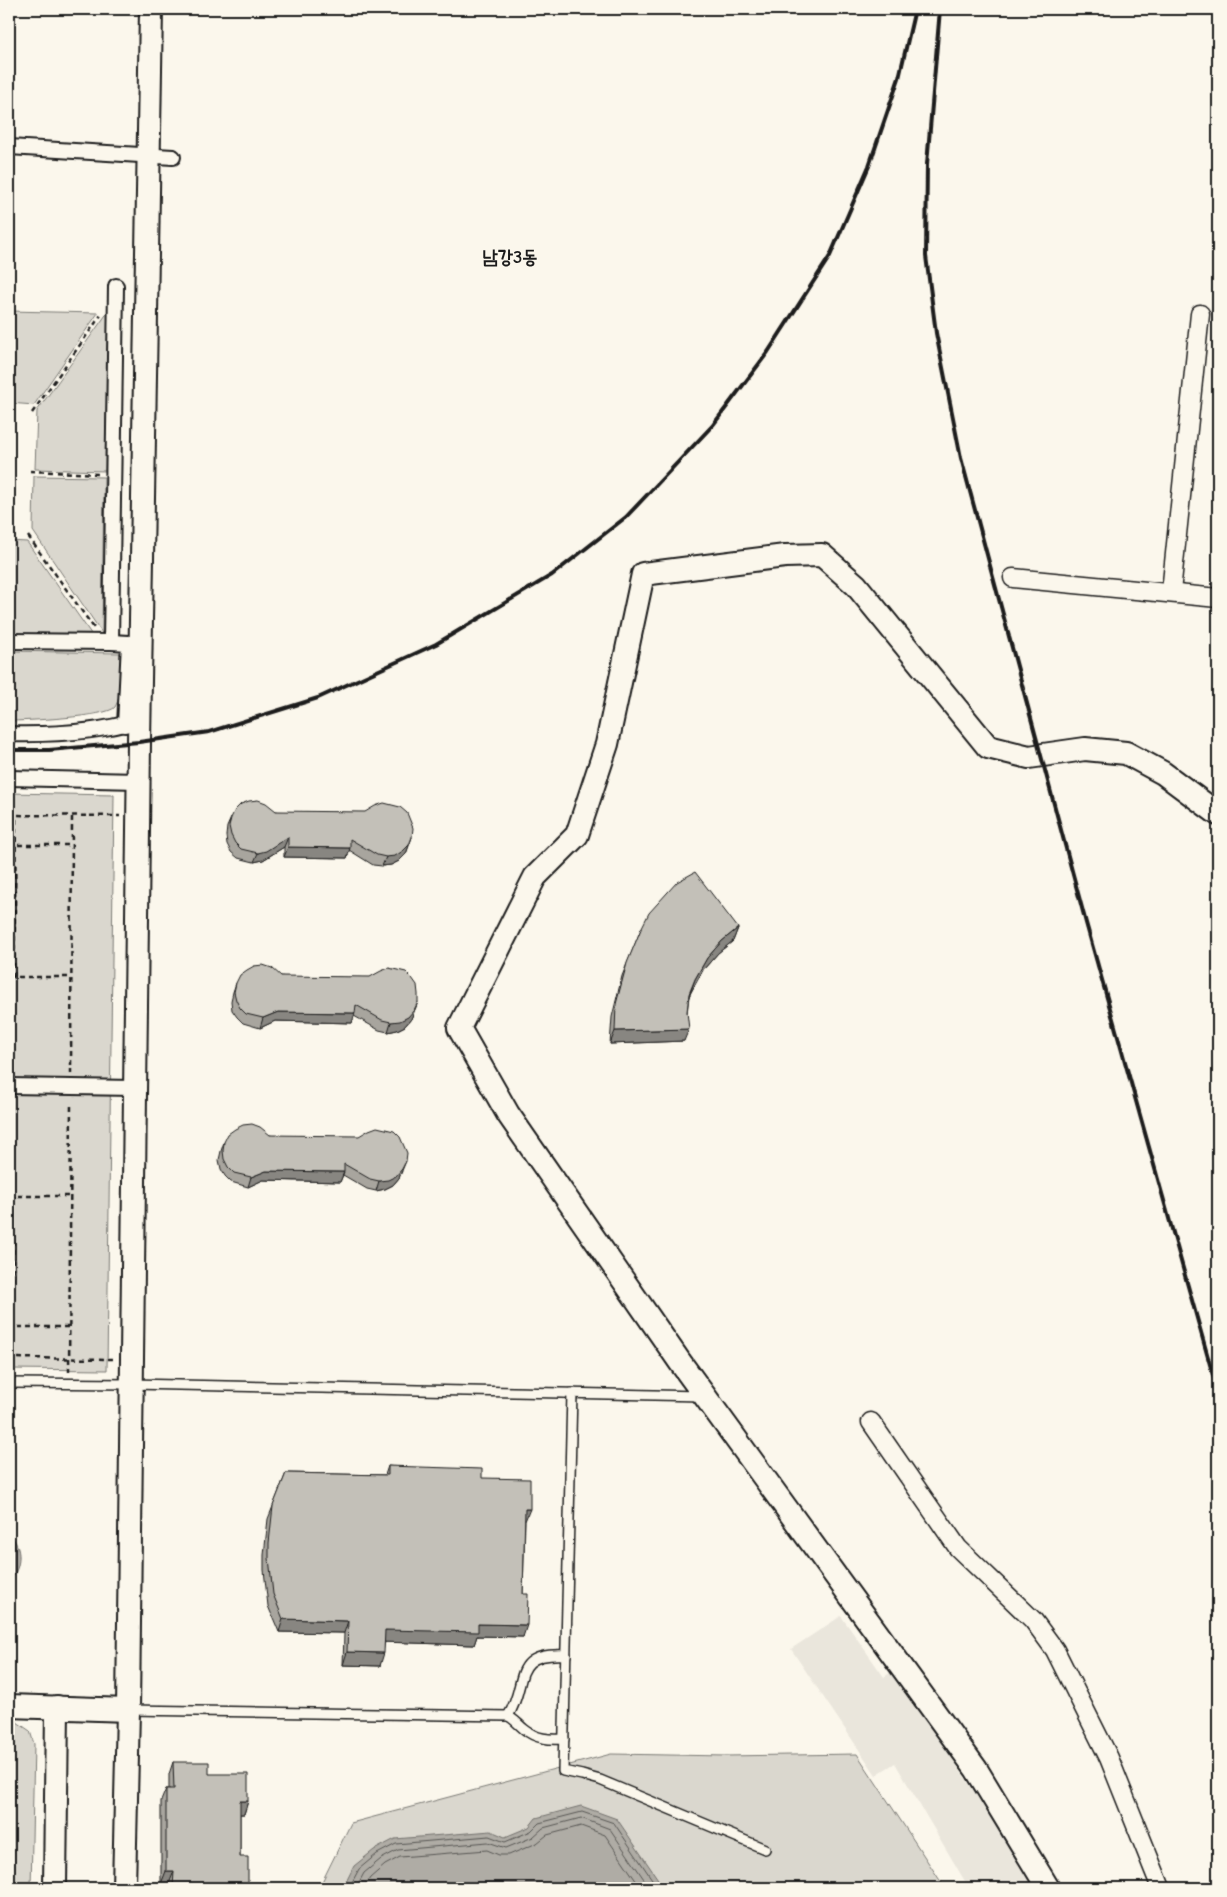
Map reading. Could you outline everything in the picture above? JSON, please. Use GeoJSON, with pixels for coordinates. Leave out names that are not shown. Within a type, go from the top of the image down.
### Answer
{"type":"FeatureCollection","features":[{"type":"Feature","properties":{"kind":"street"},"geometry":{"type":"LineString","coordinates":[[132,722],[149,155],[151,9]]}},
{"type":"Feature","properties":{"kind":"street"},"geometry":{"type":"LineString","coordinates":[[9,147],[173,157]]}},
{"type":"Feature","properties":{"kind":"street"},"geometry":{"type":"LineString","coordinates":[[108,642],[116,289]]}},
{"type":"Feature","properties":{"kind":"street"},"geometry":{"type":"LineString","coordinates":[[1171,592],[1200,314]]}},
{"type":"Feature","properties":{"kind":"street"},"geometry":{"type":"LineString","coordinates":[[1048,1888],[976,1770],[705,1397],[508,1114],[459,1028],[535,877],[577,835],[607,744],[644,574],[784,556],[822,555],[856,584],[988,747],[1029,757],[1085,749],[1126,753],[1163,773],[1218,814]]}},
{"type":"Feature","properties":{"kind":"street"},"geometry":{"type":"LineString","coordinates":[[1013,578],[1218,598]]}},
{"type":"Feature","properties":{"kind":"street"},"geometry":{"type":"LineString","coordinates":[[9,641],[129,643],[132,722],[138,781],[138,816],[128,1710],[124,1888]]}},
{"type":"Feature","properties":{"kind":"street"},"geometry":{"type":"LineString","coordinates":[[9,734],[47,734],[112,728],[132,722]]}},
{"type":"Feature","properties":{"kind":"street"},"geometry":{"type":"LineString","coordinates":[[9,778],[138,781]]}},
{"type":"Feature","properties":{"kind":"street"},"geometry":{"type":"LineString","coordinates":[[9,1086],[135,1088]]}},
{"type":"Feature","properties":{"kind":"street"},"geometry":{"type":"LineString","coordinates":[[871,1422],[958,1548],[1033,1620],[1055,1650],[1109,1758],[1161,1888]]}},
{"type":"Feature","properties":{"kind":"street"},"geometry":{"type":"LineString","coordinates":[[10,1706],[128,1710]]}},
{"type":"Feature","properties":{"kind":"street"},"geometry":{"type":"LineString","coordinates":[[55,1888],[57,1707]]}},
{"type":"Feature","properties":{"kind":"lane"},"geometry":{"type":"LineString","coordinates":[[10,1383],[705,1397]]}},
{"type":"Feature","properties":{"kind":"lane"},"geometry":{"type":"LineString","coordinates":[[572,1393],[563,1771],[582,1774],[600,1780],[765,1849]]}},
{"type":"Feature","properties":{"kind":"lane"},"geometry":{"type":"LineString","coordinates":[[508,1716],[513,1707],[522,1675],[528,1664],[538,1656],[548,1654],[566,1655]]}},
{"type":"Feature","properties":{"kind":"lane"},"geometry":{"type":"LineString","coordinates":[[128,1710],[508,1716],[537,1737],[550,1740],[564,1739]]}},
{"type":"Feature","properties":{"kind":"path"},"geometry":{"type":"LineString","coordinates":[[32,413],[116,289]]}},
{"type":"Feature","properties":{"kind":"path"},"geometry":{"type":"LineString","coordinates":[[30,471],[113,474]]}},
{"type":"Feature","properties":{"kind":"path"},"geometry":{"type":"LineString","coordinates":[[28,536],[108,642]]}},
{"type":"Feature","properties":{"kind":"path"},"geometry":{"type":"LineString","coordinates":[[9,815],[138,816]]}},
{"type":"Feature","properties":{"kind":"path"},"geometry":{"type":"LineString","coordinates":[[14,977],[16,815]]}},
{"type":"Feature","properties":{"kind":"path"},"geometry":{"type":"LineString","coordinates":[[9,845],[72,845]]}},
{"type":"Feature","properties":{"kind":"path"},"geometry":{"type":"LineString","coordinates":[[9,977],[71,977]]}},
{"type":"Feature","properties":{"kind":"path"},"geometry":{"type":"LineString","coordinates":[[9,1196],[70,1196]]}},
{"type":"Feature","properties":{"kind":"path"},"geometry":{"type":"LineString","coordinates":[[10,1383],[14,1196]]}},
{"type":"Feature","properties":{"kind":"path"},"geometry":{"type":"LineString","coordinates":[[11,1327],[70,1328]]}},
{"type":"Feature","properties":{"kind":"path"},"geometry":{"type":"LineString","coordinates":[[10,1358],[132,1360]]}},
{"type":"Feature","properties":{"kind":"path"},"geometry":{"type":"LineString","coordinates":[[10,1706],[10,1888]]}},
{"type":"Feature","properties":{"kind":"shaded area"},"geometry":{"type":"Polygon","coordinates":[[[9,311],[98,313],[34,405],[9,403],[9,311]]]}},
{"type":"Feature","properties":{"kind":"shaded area"},"geometry":{"type":"Polygon","coordinates":[[[108,312],[105,471],[35,469],[37,411],[108,312]]]}},
{"type":"Feature","properties":{"kind":"shaded area"},"geometry":{"type":"Polygon","coordinates":[[[34,476],[104,477],[102,633],[33,531],[34,476]]]}},
{"type":"Feature","properties":{"kind":"shaded area"},"geometry":{"type":"Polygon","coordinates":[[[9,541],[27,542],[94,638],[9,635],[9,541]]]}},
{"type":"Feature","properties":{"kind":"shaded area"},"geometry":{"type":"Polygon","coordinates":[[[9,651],[120,653],[121,688],[118,701],[115,707],[109,710],[82,716],[9,721],[9,651]]]}},
{"type":"Feature","properties":{"kind":"shaded area"},"geometry":{"type":"Polygon","coordinates":[[[9,793],[114,795],[107,1370],[9,1369],[9,793]]]}},
{"type":"Feature","properties":{"kind":"shaded area"},"geometry":{"type":"Polygon","coordinates":[[[841,1616],[884,1677],[894,1670],[961,1772],[1042,1888],[969,1888],[895,1763],[876,1775],[791,1649],[841,1616]]]}},
{"type":"Feature","properties":{"kind":"shaded area"},"geometry":{"type":"Polygon","coordinates":[[[9,1722],[17,1722],[30,1731],[34,1744],[31,1888],[9,1888],[9,1722]]]}},
{"type":"Feature","properties":{"kind":"shaded area"},"geometry":{"type":"Polygon","coordinates":[[[611,1754],[726,1756],[857,1754],[945,1888],[319,1888],[351,1823],[611,1754]]]}},
{"type":"Feature","properties":{"kind":"water"},"geometry":{"type":"Polygon","coordinates":[[[9,1533],[17,1545],[19,1558],[16,1570],[9,1582],[9,1533]]]}},
{"type":"Feature","properties":{"kind":"water"},"geometry":{"type":"Polygon","coordinates":[[[581,1806],[617,1819],[664,1888],[343,1888],[354,1866],[374,1850],[395,1839],[491,1831],[505,1837],[529,1827],[536,1818],[581,1806]]]}},
{"type":"Feature","properties":{"kind":"building"},"geometry":{"type":"Polygon","coordinates":[[[258,800],[266,803],[276,811],[365,812],[384,803],[400,807],[407,813],[413,828],[412,837],[409,845],[403,851],[395,856],[386,857],[377,855],[350,839],[350,848],[288,847],[288,837],[266,851],[258,853],[241,849],[231,835],[229,826],[231,818],[241,804],[258,800]]]}},
{"type":"Feature","properties":{"kind":"building"},"geometry":{"type":"Polygon","coordinates":[[[695,872],[738,928],[722,941],[707,958],[695,979],[689,994],[687,1012],[689,1029],[615,1031],[616,1004],[627,963],[649,913],[677,882],[695,872]]]}},
{"type":"Feature","properties":{"kind":"building"},"geometry":{"type":"Polygon","coordinates":[[[263,965],[272,968],[281,976],[370,977],[389,968],[406,972],[417,985],[418,1002],[408,1017],[400,1021],[391,1022],[382,1020],[356,1005],[355,1013],[278,1012],[263,1018],[246,1014],[236,1000],[234,992],[236,983],[240,975],[247,970],[254,966],[263,965]]]}},
{"type":"Feature","properties":{"kind":"building"},"geometry":{"type":"Polygon","coordinates":[[[252,1124],[260,1127],[270,1135],[359,1136],[377,1127],[394,1131],[400,1137],[407,1153],[406,1161],[396,1176],[388,1180],[379,1181],[370,1179],[344,1164],[344,1172],[266,1171],[251,1177],[234,1173],[224,1159],[224,1142],[228,1134],[235,1129],[243,1125],[252,1124]]]}},
{"type":"Feature","properties":{"kind":"building"},"geometry":{"type":"Polygon","coordinates":[[[388,1466],[482,1469],[482,1478],[530,1479],[530,1509],[525,1509],[523,1594],[528,1594],[527,1625],[478,1624],[478,1632],[385,1630],[384,1653],[347,1652],[348,1621],[283,1619],[273,1594],[269,1543],[273,1506],[286,1473],[388,1475],[388,1466]]]}},
{"type":"Feature","properties":{"kind":"building"},"geometry":{"type":"Polygon","coordinates":[[[173,1762],[209,1762],[209,1774],[248,1774],[248,1801],[240,1801],[240,1857],[248,1857],[248,1888],[173,1888],[174,1871],[166,1871],[166,1789],[174,1789],[173,1762]]]}},
{"type":"Feature","properties":{"kind":"railway"},"geometry":{"type":"LineString","coordinates":[[9,750],[49,750],[139,742],[209,732],[318,698],[436,644],[552,575],[626,517],[713,425],[768,352],[830,256],[869,166],[899,78],[915,9]]}},
{"type":"Feature","properties":{"kind":"railway"},"geometry":{"type":"LineString","coordinates":[[940,9],[927,164],[926,256],[936,333],[961,458],[1086,923],[1218,1393]]}},
{"type":"Feature","properties":{"kind":"district","name":"남강3동"},"geometry":{"type":"Point","coordinates":[510,256]}}]}
